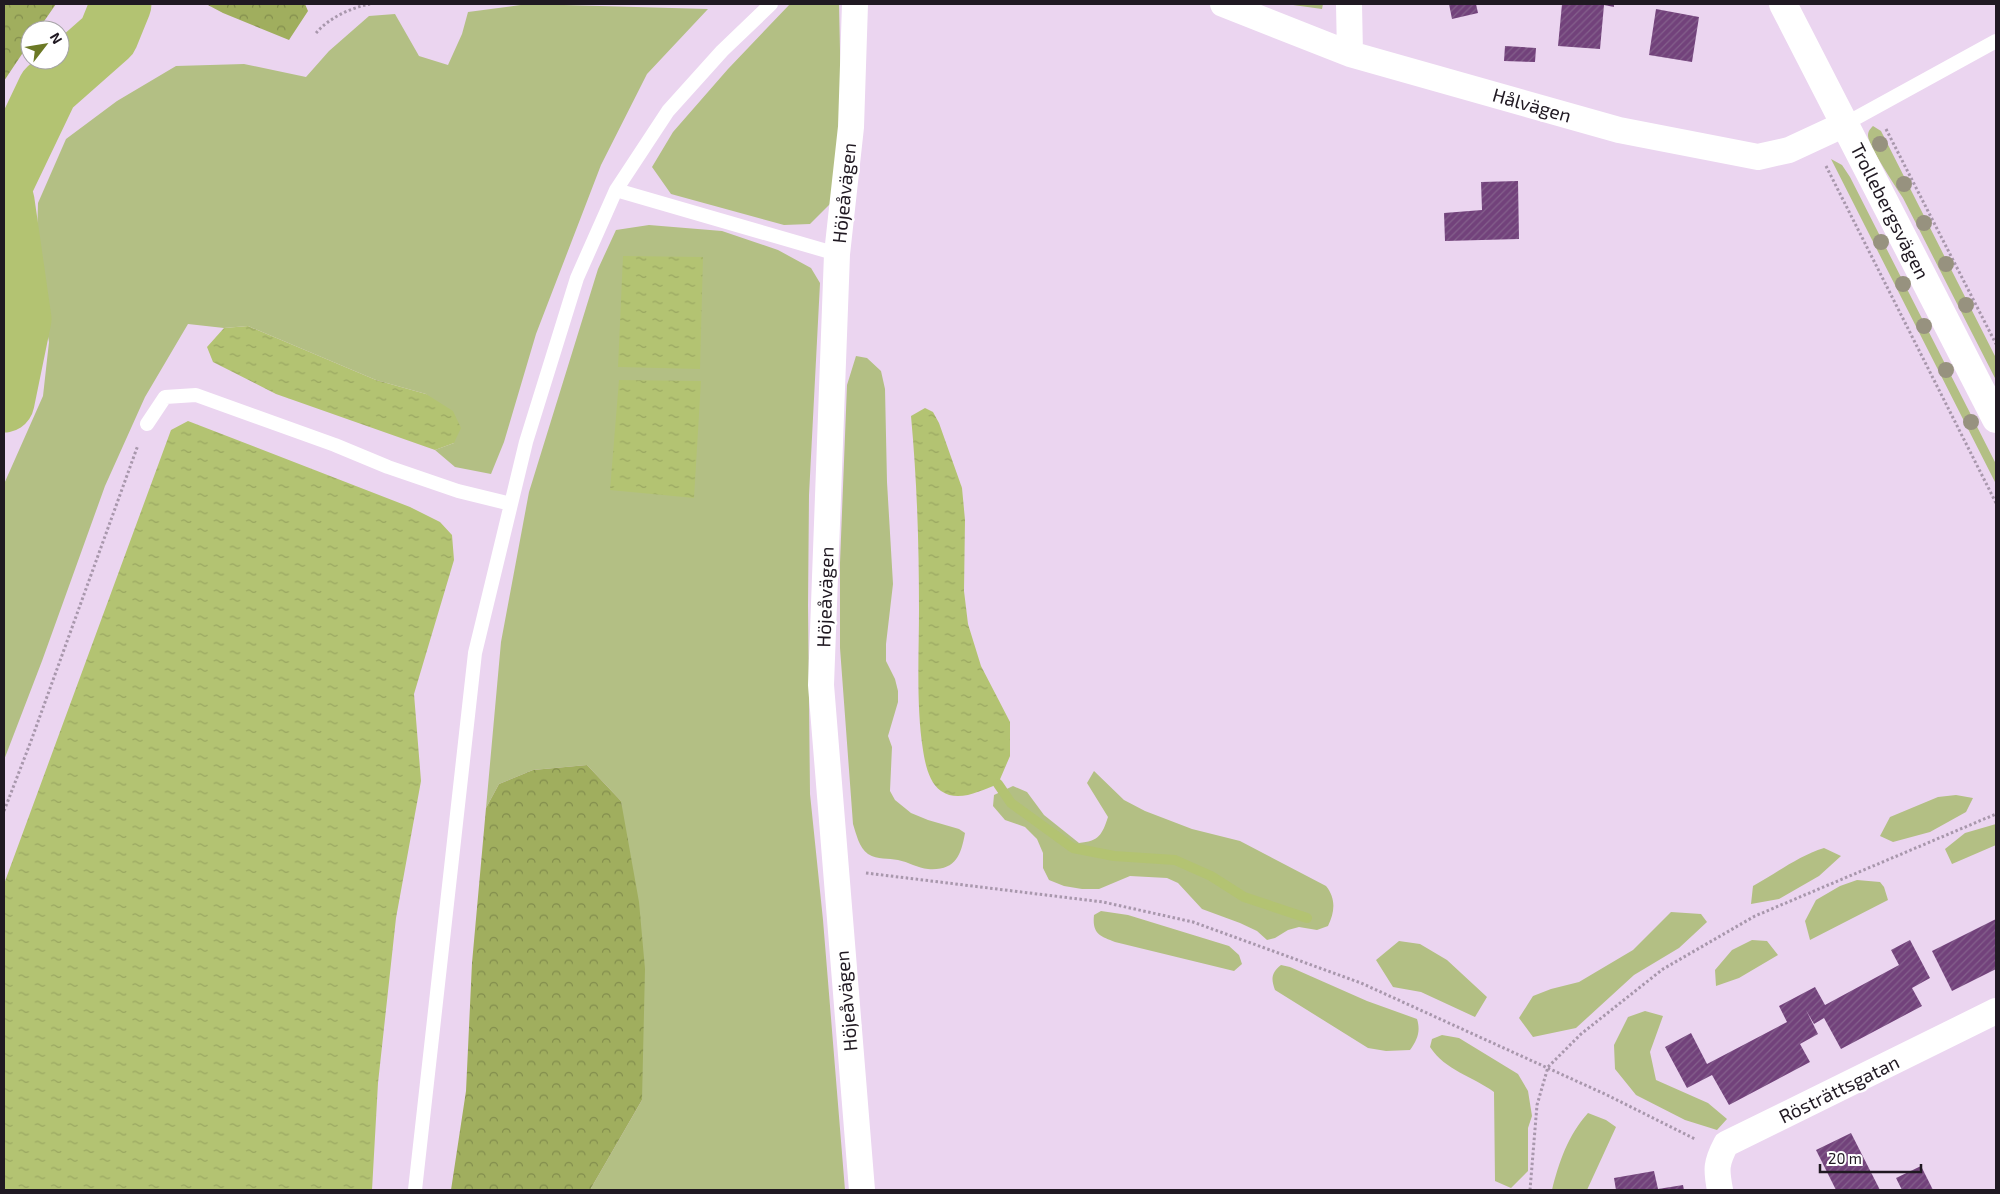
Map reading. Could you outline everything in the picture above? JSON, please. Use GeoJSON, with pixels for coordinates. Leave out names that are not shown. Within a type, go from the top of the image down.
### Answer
{"type":"FeatureCollection","features":[{"type":"Feature","properties":{"kind":"street","name":"Höjeåvägen"},"geometry":{"type":"LineString","coordinates":[[855,4],[850,127],[837,254],[822,685],[835,870],[862,1190]]}},
{"type":"Feature","properties":{"kind":"street","name":"Hålvägen"},"geometry":{"type":"LineString","coordinates":[[1223,4],[1350,54],[1618,130],[1758,157],[1789,150],[1845,124]]}},
{"type":"Feature","properties":{"kind":"street"},"geometry":{"type":"LineString","coordinates":[[1349,4],[1350,54]]}},
{"type":"Feature","properties":{"kind":"street","name":"Trollebergsvägen"},"geometry":{"type":"LineString","coordinates":[[1783,4],[1996,419]]}},
{"type":"Feature","properties":{"kind":"street","name":"Rösträttsgatan"},"geometry":{"type":"LineString","coordinates":[[1726,1144],[1996,1012]]}},
{"type":"Feature","properties":{"kind":"street"},"geometry":{"type":"LineString","coordinates":[[1720,1190],[1718,1159],[1726,1144]]}},
{"type":"Feature","properties":{"kind":"lane"},"geometry":{"type":"LineString","coordinates":[[415,1190],[475,654],[526,442],[577,278],[616,190],[668,111],[722,51],[771,4]]}},
{"type":"Feature","properties":{"kind":"lane"},"geometry":{"type":"LineString","coordinates":[[1845,124],[1996,41]]}},
{"type":"Feature","properties":{"kind":"lane"},"geometry":{"type":"LineString","coordinates":[[616,190],[837,254]]}},
{"type":"Feature","properties":{"kind":"lane"},"geometry":{"type":"LineString","coordinates":[[147,424],[165,396],[196,396],[458,491],[511,504]]}},
{"type":"Feature","properties":{"kind":"path"},"geometry":{"type":"LineString","coordinates":[[316,33],[325,22],[370,4]]}},
{"type":"Feature","properties":{"kind":"path"},"geometry":{"type":"LineString","coordinates":[[4,811],[35,732],[130,462],[147,424]]}},
{"type":"Feature","properties":{"kind":"path"},"geometry":{"type":"LineString","coordinates":[[1530,1190],[1537,1105],[1548,1067],[1581,1034],[1663,969],[1755,916],[1996,814]]}},
{"type":"Feature","properties":{"kind":"path"},"geometry":{"type":"LineString","coordinates":[[835,870],[1103,902],[1193,922],[1361,983],[1548,1067],[1694,1138],[1726,1144]]}},
{"type":"Feature","properties":{"kind":"shaded area"},"geometry":{"type":"Polygon","coordinates":[[[528,4],[708,9],[647,74],[601,165],[536,334],[504,442],[491,474],[455,467],[435,450],[454,443],[426,394],[376,380],[248,326],[224,328],[188,324],[145,397],[105,486],[4,760],[4,484],[43,396],[49,342],[36,269],[38,203],[66,139],[117,101],[176,66],[244,64],[306,77],[329,51],[369,16],[395,14],[419,56],[448,65],[462,34],[468,12],[528,4]]]}},
{"type":"Feature","properties":{"kind":"shaded area"},"geometry":{"type":"Polygon","coordinates":[[[790,4],[839,4],[841,97],[838,164],[830,204],[810,224],[784,225],[671,194],[652,167],[673,132],[728,69],[790,4]]]}},
{"type":"Feature","properties":{"kind":"shaded area"},"geometry":{"type":"Polygon","coordinates":[[[1286,4],[1323,4],[1322,9],[1286,4]]]}},
{"type":"Feature","properties":{"kind":"shaded area"},"geometry":{"type":"Polygon","coordinates":[[[1873,126],[1881,131],[1996,358],[1996,380],[1903,198],[1873,149],[1868,133],[1873,126]]]}},
{"type":"Feature","properties":{"kind":"shaded area"},"geometry":{"type":"Polygon","coordinates":[[[1831,159],[1842,165],[1850,177],[1996,464],[1996,484],[1831,159]]]}},
{"type":"Feature","properties":{"kind":"shaded area"},"geometry":{"type":"Polygon","coordinates":[[[649,225],[722,231],[778,250],[811,268],[820,283],[809,495],[810,794],[823,920],[845,1190],[590,1190],[642,1100],[621,801],[587,765],[533,770],[499,784],[486,808],[501,642],[529,492],[598,269],[616,230],[649,225]]]}},
{"type":"Feature","properties":{"kind":"shaded area"},"geometry":{"type":"Polygon","coordinates":[[[856,356],[867,358],[881,371],[885,389],[887,482],[893,584],[886,644],[886,661],[895,679],[898,691],[898,702],[888,736],[892,747],[890,791],[895,800],[911,813],[959,829],[965,833],[959,855],[951,865],[937,869],[928,869],[868,854],[860,844],[853,824],[840,648],[840,563],[847,385],[856,356]]]}},
{"type":"Feature","properties":{"kind":"shaded area"},"geometry":{"type":"Polygon","coordinates":[[[1094,771],[1124,800],[1145,811],[1192,829],[1240,841],[1326,886],[1333,900],[1332,916],[1328,926],[1317,930],[1299,927],[1267,940],[1257,931],[1202,909],[1178,883],[1167,878],[1130,876],[1099,889],[1064,886],[1049,880],[1043,868],[1043,853],[1037,839],[1025,827],[1005,820],[993,806],[994,795],[1013,786],[1027,792],[1044,815],[1079,843],[1091,841],[1099,836],[1108,817],[1087,783],[1094,771]]]}},
{"type":"Feature","properties":{"kind":"shaded area"},"geometry":{"type":"Polygon","coordinates":[[[1956,795],[1973,798],[1966,812],[1930,832],[1893,842],[1880,836],[1890,817],[1938,797],[1956,795]]]}},
{"type":"Feature","properties":{"kind":"shaded area"},"geometry":{"type":"Polygon","coordinates":[[[1996,824],[1996,845],[1952,864],[1945,849],[1965,833],[1996,824]]]}},
{"type":"Feature","properties":{"kind":"shaded area"},"geometry":{"type":"Polygon","coordinates":[[[1824,848],[1841,856],[1819,876],[1779,899],[1751,904],[1753,886],[1796,860],[1824,848]]]}},
{"type":"Feature","properties":{"kind":"shaded area"},"geometry":{"type":"Polygon","coordinates":[[[1857,880],[1880,882],[1884,887],[1888,900],[1810,940],[1805,921],[1816,900],[1840,886],[1857,880]]]}},
{"type":"Feature","properties":{"kind":"shaded area"},"geometry":{"type":"Polygon","coordinates":[[[1101,911],[1128,915],[1229,946],[1239,955],[1242,964],[1234,971],[1115,942],[1101,936],[1094,926],[1094,915],[1101,911]]]}},
{"type":"Feature","properties":{"kind":"shaded area"},"geometry":{"type":"Polygon","coordinates":[[[1671,912],[1701,914],[1707,922],[1679,948],[1634,975],[1576,1028],[1533,1037],[1519,1018],[1533,996],[1579,982],[1633,950],[1671,912]]]}},
{"type":"Feature","properties":{"kind":"shaded area"},"geometry":{"type":"Polygon","coordinates":[[[1752,940],[1767,941],[1778,955],[1739,978],[1716,986],[1715,970],[1732,950],[1752,940]]]}},
{"type":"Feature","properties":{"kind":"shaded area"},"geometry":{"type":"Polygon","coordinates":[[[1399,941],[1420,944],[1447,960],[1487,997],[1475,1017],[1421,992],[1393,987],[1376,960],[1399,941]]]}},
{"type":"Feature","properties":{"kind":"shaded area"},"geometry":{"type":"Polygon","coordinates":[[[1281,965],[1290,967],[1367,1001],[1417,1019],[1418,1032],[1410,1050],[1386,1051],[1368,1048],[1275,990],[1273,976],[1281,965]]]}},
{"type":"Feature","properties":{"kind":"shaded area"},"geometry":{"type":"Polygon","coordinates":[[[1645,1011],[1663,1016],[1650,1052],[1656,1080],[1708,1103],[1727,1119],[1717,1130],[1685,1120],[1636,1095],[1615,1069],[1614,1045],[1628,1017],[1645,1011]]]}},
{"type":"Feature","properties":{"kind":"shaded area"},"geometry":{"type":"Polygon","coordinates":[[[1442,1035],[1459,1038],[1518,1074],[1528,1091],[1532,1116],[1528,1128],[1528,1171],[1511,1188],[1495,1181],[1494,1092],[1451,1068],[1436,1055],[1430,1047],[1432,1039],[1442,1035]]]}},
{"type":"Feature","properties":{"kind":"shaded area"},"geometry":{"type":"Polygon","coordinates":[[[1588,1113],[1606,1120],[1616,1127],[1587,1190],[1552,1190],[1565,1149],[1575,1130],[1588,1113]]]}},
{"type":"Feature","properties":{"kind":"green space"},"geometry":{"type":"Polygon","coordinates":[[[4,4],[56,4],[45,20],[20,20],[20,57],[4,81],[4,4]]]}},
{"type":"Feature","properties":{"kind":"green space"},"geometry":{"type":"Polygon","coordinates":[[[206,4],[305,4],[308,11],[289,40],[206,4]]]}},
{"type":"Feature","properties":{"kind":"green space"},"geometry":{"type":"Polygon","coordinates":[[[587,765],[621,801],[639,902],[645,969],[642,1100],[590,1190],[451,1190],[466,1091],[472,963],[486,808],[499,784],[533,770],[587,765]]]}},
{"type":"Feature","properties":{"kind":"water"},"geometry":{"type":"Polygon","coordinates":[[[623,256],[703,257],[700,369],[618,367],[623,256]]]}},
{"type":"Feature","properties":{"kind":"water"},"geometry":{"type":"Polygon","coordinates":[[[248,326],[376,380],[426,394],[453,411],[461,428],[454,443],[435,450],[276,394],[213,362],[207,347],[224,328],[248,326]]]}},
{"type":"Feature","properties":{"kind":"water"},"geometry":{"type":"Polygon","coordinates":[[[619,380],[701,381],[694,498],[610,490],[619,380]]]}},
{"type":"Feature","properties":{"kind":"water"},"geometry":{"type":"Polygon","coordinates":[[[925,408],[933,412],[939,423],[962,488],[965,520],[964,591],[968,624],[981,666],[1010,722],[1010,756],[998,784],[962,796],[955,796],[941,791],[933,783],[926,767],[919,715],[918,537],[911,416],[925,408]]]}},
{"type":"Feature","properties":{"kind":"water"},"geometry":{"type":"Polygon","coordinates":[[[188,421],[410,507],[440,522],[452,535],[454,560],[414,694],[421,781],[396,918],[378,1083],[372,1190],[4,1190],[4,884],[171,430],[188,421]]]}},
{"type":"Feature","properties":{"kind":"building"},"geometry":{"type":"Polygon","coordinates":[[[1449,4],[1476,4],[1478,13],[1452,19],[1449,4]]]}},
{"type":"Feature","properties":{"kind":"building"},"geometry":{"type":"Polygon","coordinates":[[[1562,4],[1614,4],[1614,7],[1604,5],[1600,49],[1558,46],[1562,4]]]}},
{"type":"Feature","properties":{"kind":"building"},"geometry":{"type":"Polygon","coordinates":[[[1656,9],[1699,17],[1692,62],[1649,55],[1656,9]]]}},
{"type":"Feature","properties":{"kind":"building"},"geometry":{"type":"Polygon","coordinates":[[[1505,46],[1536,48],[1535,62],[1504,61],[1505,46]]]}},
{"type":"Feature","properties":{"kind":"building"},"geometry":{"type":"Polygon","coordinates":[[[1518,181],[1519,239],[1445,241],[1444,213],[1482,210],[1481,182],[1518,181]]]}},
{"type":"Feature","properties":{"kind":"building"},"geometry":{"type":"Polygon","coordinates":[[[1996,919],[1996,969],[1952,991],[1932,951],[1996,919]]]}},
{"type":"Feature","properties":{"kind":"building"},"geometry":{"type":"Polygon","coordinates":[[[1910,940],[1930,978],[1912,988],[1922,1006],[1841,1049],[1824,1018],[1814,1024],[1806,1010],[1818,1034],[1800,1044],[1810,1062],[1729,1105],[1712,1075],[1687,1088],[1665,1047],[1691,1033],[1707,1064],[1787,1022],[1779,1006],[1815,987],[1825,1005],[1899,965],[1891,950],[1910,940]]]}},
{"type":"Feature","properties":{"kind":"building"},"geometry":{"type":"Polygon","coordinates":[[[1851,1133],[1880,1190],[1836,1190],[1816,1150],[1851,1133]]]}},
{"type":"Feature","properties":{"kind":"building"},"geometry":{"type":"Polygon","coordinates":[[[1921,1166],[1933,1190],[1902,1190],[1896,1178],[1921,1166]]]}},
{"type":"Feature","properties":{"kind":"building"},"geometry":{"type":"Polygon","coordinates":[[[1654,1171],[1658,1189],[1683,1185],[1684,1190],[1616,1190],[1614,1178],[1654,1171]]]}},
{"type":"Feature","properties":{"kind":"waterway"},"geometry":{"type":"LineString","coordinates":[[4,181],[48,89],[108,36],[121,4]]}},
{"type":"Feature","properties":{"kind":"waterway"},"geometry":{"type":"LineString","coordinates":[[4,201],[21,319],[4,402]]}},
{"type":"Feature","properties":{"kind":"waterway"},"geometry":{"type":"LineString","coordinates":[[998,784],[1011,803],[1073,848],[1114,856],[1175,860],[1211,876],[1244,897],[1307,918]]}}]}
